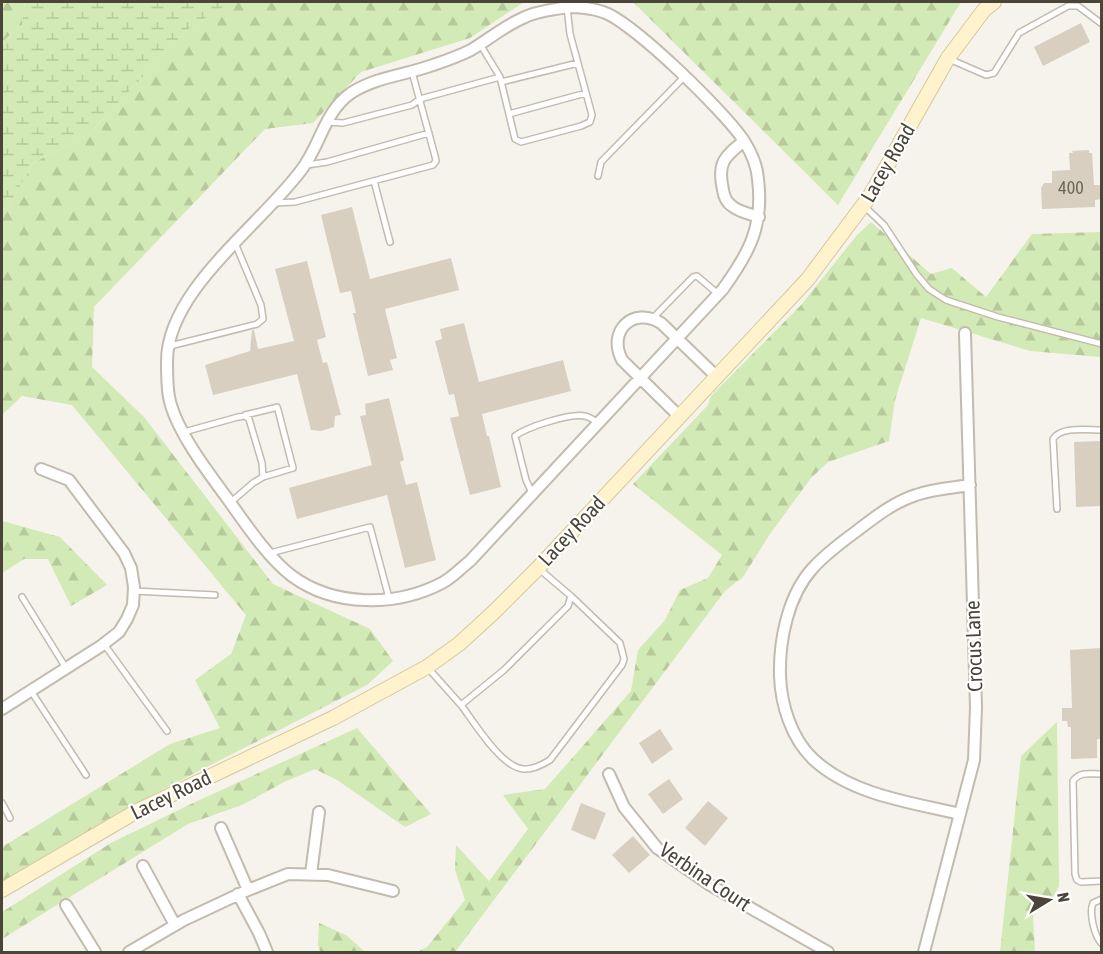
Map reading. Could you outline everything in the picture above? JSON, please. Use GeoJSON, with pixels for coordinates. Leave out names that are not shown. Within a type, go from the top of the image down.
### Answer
{"type":"FeatureCollection","features":[{"type":"Feature","properties":{"kind":"main road","name":"Lacey Road"},"geometry":{"type":"LineString","coordinates":[[2,890],[137,811],[333,718],[427,667],[459,644],[538,568],[808,279],[863,206],[948,58],[984,10],[994,2]]}},
{"type":"Feature","properties":{"kind":"street"},"geometry":{"type":"LineString","coordinates":[[567,7],[604,12],[618,19],[654,48],[727,118],[744,141],[753,159],[758,178],[759,217],[753,242],[743,262],[718,294],[470,561],[445,582],[425,591],[367,600],[350,600],[312,589],[290,574],[270,553],[202,465],[184,432],[169,398],[166,358],[173,325],[191,292],[305,165],[326,122],[341,102],[358,89],[377,81],[412,72],[469,51],[521,18],[567,7]]}},
{"type":"Feature","properties":{"kind":"street"},"geometry":{"type":"LineString","coordinates":[[744,141],[722,162],[720,175],[729,204],[759,217]]}},
{"type":"Feature","properties":{"kind":"street"},"geometry":{"type":"LineString","coordinates":[[679,416],[622,360],[618,351],[617,339],[620,331],[636,317],[654,318],[716,376]]}},
{"type":"Feature","properties":{"kind":"street","name":"Crocus Lane"},"geometry":{"type":"LineString","coordinates":[[924,952],[974,760],[976,707],[965,333]]}},
{"type":"Feature","properties":{"kind":"street"},"geometry":{"type":"LineString","coordinates":[[2,709],[104,644],[128,619],[133,605],[131,568],[124,553],[69,480],[41,469]]}},
{"type":"Feature","properties":{"kind":"street"},"geometry":{"type":"LineString","coordinates":[[960,814],[870,792],[839,778],[810,757],[794,733],[783,706],[780,666],[782,639],[795,594],[813,568],[833,549],[885,510],[929,491],[969,485]]}},
{"type":"Feature","properties":{"kind":"street","name":"Verbina Court"},"geometry":{"type":"LineString","coordinates":[[609,774],[624,807],[657,848],[710,885],[828,952]]}},
{"type":"Feature","properties":{"kind":"street"},"geometry":{"type":"LineString","coordinates":[[311,874],[319,812]]}},
{"type":"Feature","properties":{"kind":"street"},"geometry":{"type":"LineString","coordinates":[[220,828],[267,952]]}},
{"type":"Feature","properties":{"kind":"street"},"geometry":{"type":"LineString","coordinates":[[143,866],[175,925]]}},
{"type":"Feature","properties":{"kind":"street"},"geometry":{"type":"LineString","coordinates":[[129,952],[175,925],[278,876],[328,875],[393,891]]}},
{"type":"Feature","properties":{"kind":"street"},"geometry":{"type":"LineString","coordinates":[[66,904],[95,952]]}},
{"type":"Feature","properties":{"kind":"lane"},"geometry":{"type":"LineString","coordinates":[[948,58],[986,75],[994,73],[1018,33],[1068,6],[1077,6],[1101,24]]}},
{"type":"Feature","properties":{"kind":"lane"},"geometry":{"type":"LineString","coordinates":[[480,44],[501,80],[515,139],[521,142],[590,122],[592,115],[570,34],[567,7]]}},
{"type":"Feature","properties":{"kind":"lane"},"geometry":{"type":"LineString","coordinates":[[326,122],[343,123],[412,105],[420,99],[578,63]]}},
{"type":"Feature","properties":{"kind":"lane"},"geometry":{"type":"LineString","coordinates":[[272,203],[295,202],[433,165],[436,161],[435,156],[412,72]]}},
{"type":"Feature","properties":{"kind":"lane"},"geometry":{"type":"LineString","coordinates":[[598,176],[601,162],[684,77]]}},
{"type":"Feature","properties":{"kind":"lane"},"geometry":{"type":"LineString","coordinates":[[509,114],[586,93]]}},
{"type":"Feature","properties":{"kind":"lane"},"geometry":{"type":"LineString","coordinates":[[305,165],[327,162],[429,133]]}},
{"type":"Feature","properties":{"kind":"lane"},"geometry":{"type":"LineString","coordinates":[[374,181],[390,242]]}},
{"type":"Feature","properties":{"kind":"lane"},"geometry":{"type":"LineString","coordinates":[[863,206],[884,225],[929,289],[946,300],[998,317],[1101,344]]}},
{"type":"Feature","properties":{"kind":"lane"},"geometry":{"type":"LineString","coordinates":[[169,346],[257,324],[263,319],[261,305],[236,243]]}},
{"type":"Feature","properties":{"kind":"lane"},"geometry":{"type":"LineString","coordinates":[[654,318],[693,277],[697,276],[718,294]]}},
{"type":"Feature","properties":{"kind":"lane"},"geometry":{"type":"LineString","coordinates":[[184,432],[277,407],[293,468],[263,477],[230,503]]}},
{"type":"Feature","properties":{"kind":"lane"},"geometry":{"type":"LineString","coordinates":[[245,416],[249,419],[262,463],[263,477]]}},
{"type":"Feature","properties":{"kind":"lane"},"geometry":{"type":"LineString","coordinates":[[532,494],[526,480],[515,436],[523,430],[575,416],[587,417],[598,423]]}},
{"type":"Feature","properties":{"kind":"lane"},"geometry":{"type":"LineString","coordinates":[[1057,509],[1053,439],[1061,432],[1101,430]]}},
{"type":"Feature","properties":{"kind":"lane"},"geometry":{"type":"LineString","coordinates":[[270,553],[370,527],[389,598]]}},
{"type":"Feature","properties":{"kind":"lane"},"geometry":{"type":"LineString","coordinates":[[427,667],[461,705],[500,756],[513,766],[528,769],[550,760],[622,665],[624,658],[620,643],[538,568]]}},
{"type":"Feature","properties":{"kind":"lane"},"geometry":{"type":"LineString","coordinates":[[134,591],[215,595]]}},
{"type":"Feature","properties":{"kind":"lane"},"geometry":{"type":"LineString","coordinates":[[461,705],[524,650],[568,606],[571,596]]}},
{"type":"Feature","properties":{"kind":"lane"},"geometry":{"type":"LineString","coordinates":[[22,597],[66,668]]}},
{"type":"Feature","properties":{"kind":"lane"},"geometry":{"type":"LineString","coordinates":[[104,644],[167,731]]}},
{"type":"Feature","properties":{"kind":"lane"},"geometry":{"type":"LineString","coordinates":[[31,691],[86,775]]}},
{"type":"Feature","properties":{"kind":"lane"},"geometry":{"type":"LineString","coordinates":[[1101,774],[1082,774],[1074,781],[1075,874],[1077,880],[1081,882],[1101,882]]}},
{"type":"Feature","properties":{"kind":"lane"},"geometry":{"type":"LineString","coordinates":[[2,803],[10,818]]}},
{"type":"Feature","properties":{"kind":"lane"},"geometry":{"type":"LineString","coordinates":[[1101,899],[1093,903],[1091,909],[1096,938],[1101,944]]}},
{"type":"Feature","properties":{"kind":"green space"},"geometry":{"type":"Polygon","coordinates":[[[2,2],[25,2],[22,25],[2,42],[2,2]]]}},
{"type":"Feature","properties":{"kind":"green space"},"geometry":{"type":"Polygon","coordinates":[[[25,2],[231,2],[187,30],[89,134],[33,163],[9,206],[2,211],[2,42],[22,25],[25,2]]]}},
{"type":"Feature","properties":{"kind":"green space"},"geometry":{"type":"Polygon","coordinates":[[[231,2],[524,2],[470,38],[361,72],[313,123],[265,129],[94,307],[92,367],[144,417],[273,584],[370,629],[393,661],[367,685],[121,811],[2,882],[2,847],[170,744],[220,728],[195,680],[231,654],[246,615],[72,405],[22,396],[2,415],[2,211],[9,206],[33,163],[89,134],[187,30],[231,2]]]}},
{"type":"Feature","properties":{"kind":"green space"},"geometry":{"type":"Polygon","coordinates":[[[633,2],[961,2],[838,205],[633,2]]]}},
{"type":"Feature","properties":{"kind":"green space"},"geometry":{"type":"Polygon","coordinates":[[[871,222],[931,274],[952,268],[986,297],[1032,234],[1101,232],[1101,357],[1030,351],[921,318],[895,400],[889,441],[828,462],[811,478],[770,534],[743,577],[725,591],[455,952],[417,952],[427,947],[465,900],[455,870],[456,845],[489,881],[528,829],[503,795],[545,789],[631,691],[638,650],[665,620],[680,590],[708,578],[722,555],[633,484],[708,405],[711,396],[801,305],[857,235],[871,222]]]}},
{"type":"Feature","properties":{"kind":"green space"},"geometry":{"type":"Polygon","coordinates":[[[2,521],[60,537],[107,585],[71,606],[48,559],[24,559],[2,573],[2,521]]]}},
{"type":"Feature","properties":{"kind":"green space"},"geometry":{"type":"Polygon","coordinates":[[[1057,722],[1059,886],[1053,897],[1032,899],[1035,952],[1000,952],[1021,756],[1057,722]]]}},
{"type":"Feature","properties":{"kind":"green space"},"geometry":{"type":"Polygon","coordinates":[[[357,728],[431,814],[405,827],[337,780],[315,769],[284,782],[242,805],[188,824],[2,939],[2,912],[111,843],[357,728]]]}},
{"type":"Feature","properties":{"kind":"green space"},"geometry":{"type":"Polygon","coordinates":[[[319,923],[346,935],[365,952],[320,952],[319,923]]]}},
{"type":"Feature","properties":{"kind":"building"},"geometry":{"type":"Polygon","coordinates":[[[1081,23],[1090,42],[1043,66],[1034,47],[1081,23]]]}},
{"type":"Feature","properties":{"kind":"building"},"geometry":{"type":"Polygon","coordinates":[[[1089,150],[1089,153],[1092,153],[1094,185],[1101,185],[1101,199],[1095,200],[1095,207],[1042,209],[1041,188],[1044,183],[1052,183],[1052,171],[1070,170],[1069,153],[1089,150]]]}},
{"type":"Feature","properties":{"kind":"building"},"geometry":{"type":"Polygon","coordinates":[[[352,207],[370,279],[451,258],[459,290],[385,309],[397,358],[390,360],[393,370],[368,376],[353,313],[356,313],[351,291],[340,293],[321,215],[352,207]]]}},
{"type":"Feature","properties":{"kind":"building"},"geometry":{"type":"Polygon","coordinates":[[[307,261],[326,337],[317,340],[323,363],[327,362],[341,415],[335,416],[334,427],[321,431],[311,430],[297,374],[213,395],[205,365],[250,351],[252,330],[254,330],[258,349],[294,341],[275,269],[307,261]]]}},
{"type":"Feature","properties":{"kind":"building"},"geometry":{"type":"Polygon","coordinates":[[[464,323],[479,382],[563,360],[571,391],[482,414],[501,487],[470,495],[450,418],[459,416],[454,394],[449,395],[435,341],[442,339],[440,329],[464,323]]]}},
{"type":"Feature","properties":{"kind":"building"},"geometry":{"type":"Polygon","coordinates":[[[389,398],[404,460],[400,462],[406,485],[417,482],[436,560],[405,568],[387,495],[297,519],[289,488],[372,465],[360,416],[366,415],[365,404],[389,398]]]}},
{"type":"Feature","properties":{"kind":"building"},"geometry":{"type":"Polygon","coordinates":[[[1101,441],[1101,506],[1076,507],[1074,442],[1101,441]]]}},
{"type":"Feature","properties":{"kind":"building"},"geometry":{"type":"Polygon","coordinates":[[[1101,648],[1101,739],[1097,739],[1097,758],[1071,759],[1071,727],[1068,727],[1067,721],[1062,721],[1062,708],[1072,708],[1070,650],[1101,648]]]}},
{"type":"Feature","properties":{"kind":"building"},"geometry":{"type":"Polygon","coordinates":[[[660,729],[673,749],[652,764],[639,743],[660,729]]]}},
{"type":"Feature","properties":{"kind":"building"},"geometry":{"type":"Polygon","coordinates":[[[669,779],[683,799],[663,814],[648,794],[669,779]]]}},
{"type":"Feature","properties":{"kind":"building"},"geometry":{"type":"Polygon","coordinates":[[[708,801],[728,818],[705,846],[685,828],[708,801]]]}},
{"type":"Feature","properties":{"kind":"building"},"geometry":{"type":"Polygon","coordinates":[[[581,803],[606,813],[595,840],[571,830],[581,803]]]}},
{"type":"Feature","properties":{"kind":"building"},"geometry":{"type":"Polygon","coordinates":[[[633,836],[650,855],[629,873],[612,855],[633,836]]]}}]}
